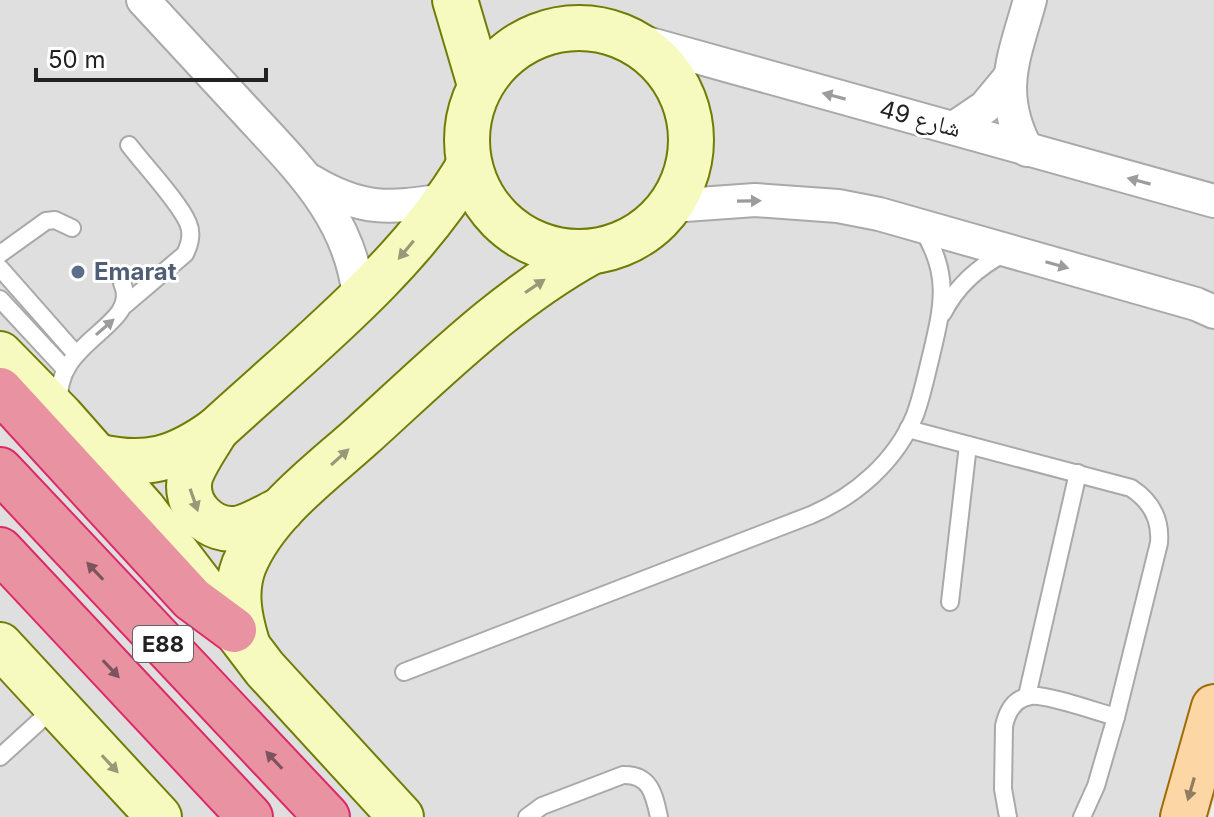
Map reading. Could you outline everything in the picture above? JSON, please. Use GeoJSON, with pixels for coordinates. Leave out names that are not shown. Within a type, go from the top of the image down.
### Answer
{"type":"FeatureCollection","features":[{"type":"Feature","properties":{"kind":"highway"},"geometry":{"type":"LineString","coordinates":[[0,390],[192,599],[241,639]]}},
{"type":"Feature","properties":{"kind":"highway","name":"E88"},"geometry":{"type":"LineString","coordinates":[[0,470],[327,817]]}},
{"type":"Feature","properties":{"kind":"highway","name":"E88"},"geometry":{"type":"LineString","coordinates":[[0,550],[250,817]]}},
{"type":"Feature","properties":{"kind":"main road"},"geometry":{"type":"LineString","coordinates":[[1183,817],[1214,707]]}},
{"type":"Feature","properties":{"kind":"street"},"geometry":{"type":"LineString","coordinates":[[143,0],[308,179],[345,238],[352,255],[359,298]]}},
{"type":"Feature","properties":{"kind":"street"},"geometry":{"type":"LineString","coordinates":[[455,0],[480,85]]}},
{"type":"Feature","properties":{"kind":"street"},"geometry":{"type":"LineString","coordinates":[[241,639],[238,606],[240,577],[252,550],[282,509],[487,322],[537,284],[591,252],[632,240],[654,225],[671,206],[684,180],[691,151],[690,121],[681,93],[666,68],[643,48],[559,0]]}},
{"type":"Feature","properties":{"kind":"street"},"geometry":{"type":"LineString","coordinates":[[1027,150],[1010,108],[1009,78],[1030,0]]}},
{"type":"Feature","properties":{"kind":"street"},"geometry":{"type":"LineString","coordinates":[[97,456],[118,461],[161,459],[181,453],[216,430],[402,255],[458,182],[470,111],[480,85],[499,60],[523,42],[552,30],[583,27],[615,33]]}},
{"type":"Feature","properties":{"kind":"street","name":"شارع 49"},"geometry":{"type":"LineString","coordinates":[[615,33],[1214,201]]}},
{"type":"Feature","properties":{"kind":"street"},"geometry":{"type":"LineString","coordinates":[[954,128],[985,107],[1009,78]]}},
{"type":"Feature","properties":{"kind":"street"},"geometry":{"type":"LineString","coordinates":[[308,179],[338,197],[364,205],[391,207],[458,182],[480,194],[499,219],[523,238],[551,249],[591,252]]}},
{"type":"Feature","properties":{"kind":"street"},"geometry":{"type":"LineString","coordinates":[[671,206],[727,201],[797,202],[879,214],[1196,304],[1214,312]]}},
{"type":"Feature","properties":{"kind":"street"},"geometry":{"type":"LineString","coordinates":[[0,354],[97,456],[159,530],[241,639],[401,817]]}},
{"type":"Feature","properties":{"kind":"street"},"geometry":{"type":"LineString","coordinates":[[216,430],[190,478],[194,506],[203,518],[215,526],[229,529],[243,527],[282,509]]}},
{"type":"Feature","properties":{"kind":"street"},"geometry":{"type":"LineString","coordinates":[[0,645],[159,817]]}},
{"type":"Feature","properties":{"kind":"lane"},"geometry":{"type":"LineString","coordinates":[[61,416],[59,400],[65,369],[75,353],[185,254],[190,245],[191,234],[182,214],[129,145]]}},
{"type":"Feature","properties":{"kind":"lane"},"geometry":{"type":"LineString","coordinates":[[0,254],[46,221],[55,220],[72,228]]}},
{"type":"Feature","properties":{"kind":"lane"},"geometry":{"type":"LineString","coordinates":[[404,672],[828,508],[873,476],[908,429],[921,395],[939,322],[943,297],[941,272],[934,247],[920,226]]}},
{"type":"Feature","properties":{"kind":"lane"},"geometry":{"type":"LineString","coordinates":[[939,322],[950,299],[966,279],[1008,251]]}},
{"type":"Feature","properties":{"kind":"lane"},"geometry":{"type":"LineString","coordinates":[[0,268],[75,353]]}},
{"type":"Feature","properties":{"kind":"lane"},"geometry":{"type":"LineString","coordinates":[[122,283],[126,294],[125,305]]}},
{"type":"Feature","properties":{"kind":"lane"},"geometry":{"type":"LineString","coordinates":[[0,299],[65,369]]}},
{"type":"Feature","properties":{"kind":"lane"},"geometry":{"type":"LineString","coordinates":[[908,429],[1131,488],[1154,511],[1160,532],[1116,717],[1096,786],[1082,817]]}},
{"type":"Feature","properties":{"kind":"lane"},"geometry":{"type":"LineString","coordinates":[[950,602],[968,445]]}},
{"type":"Feature","properties":{"kind":"lane"},"geometry":{"type":"LineString","coordinates":[[1027,696],[1078,473]]}},
{"type":"Feature","properties":{"kind":"lane"},"geometry":{"type":"LineString","coordinates":[[1008,817],[1003,789],[1004,726],[1011,707],[1034,695],[1116,717]]}},
{"type":"Feature","properties":{"kind":"lane"},"geometry":{"type":"LineString","coordinates":[[0,757],[57,706]]}},
{"type":"Feature","properties":{"kind":"lane"},"geometry":{"type":"LineString","coordinates":[[527,817],[542,806],[623,775],[640,777],[647,782],[655,797],[659,817]]}},
{"type":"Feature","properties":{"kind":"shaded area"},"geometry":{"type":"Polygon","coordinates":[[[0,0],[1214,0],[1214,800],[1209,817],[0,817],[0,0]]]}},
{"type":"Feature","properties":{"kind":"place","name":"Emarat"},"geometry":{"type":"Point","coordinates":[78,272]}}]}
